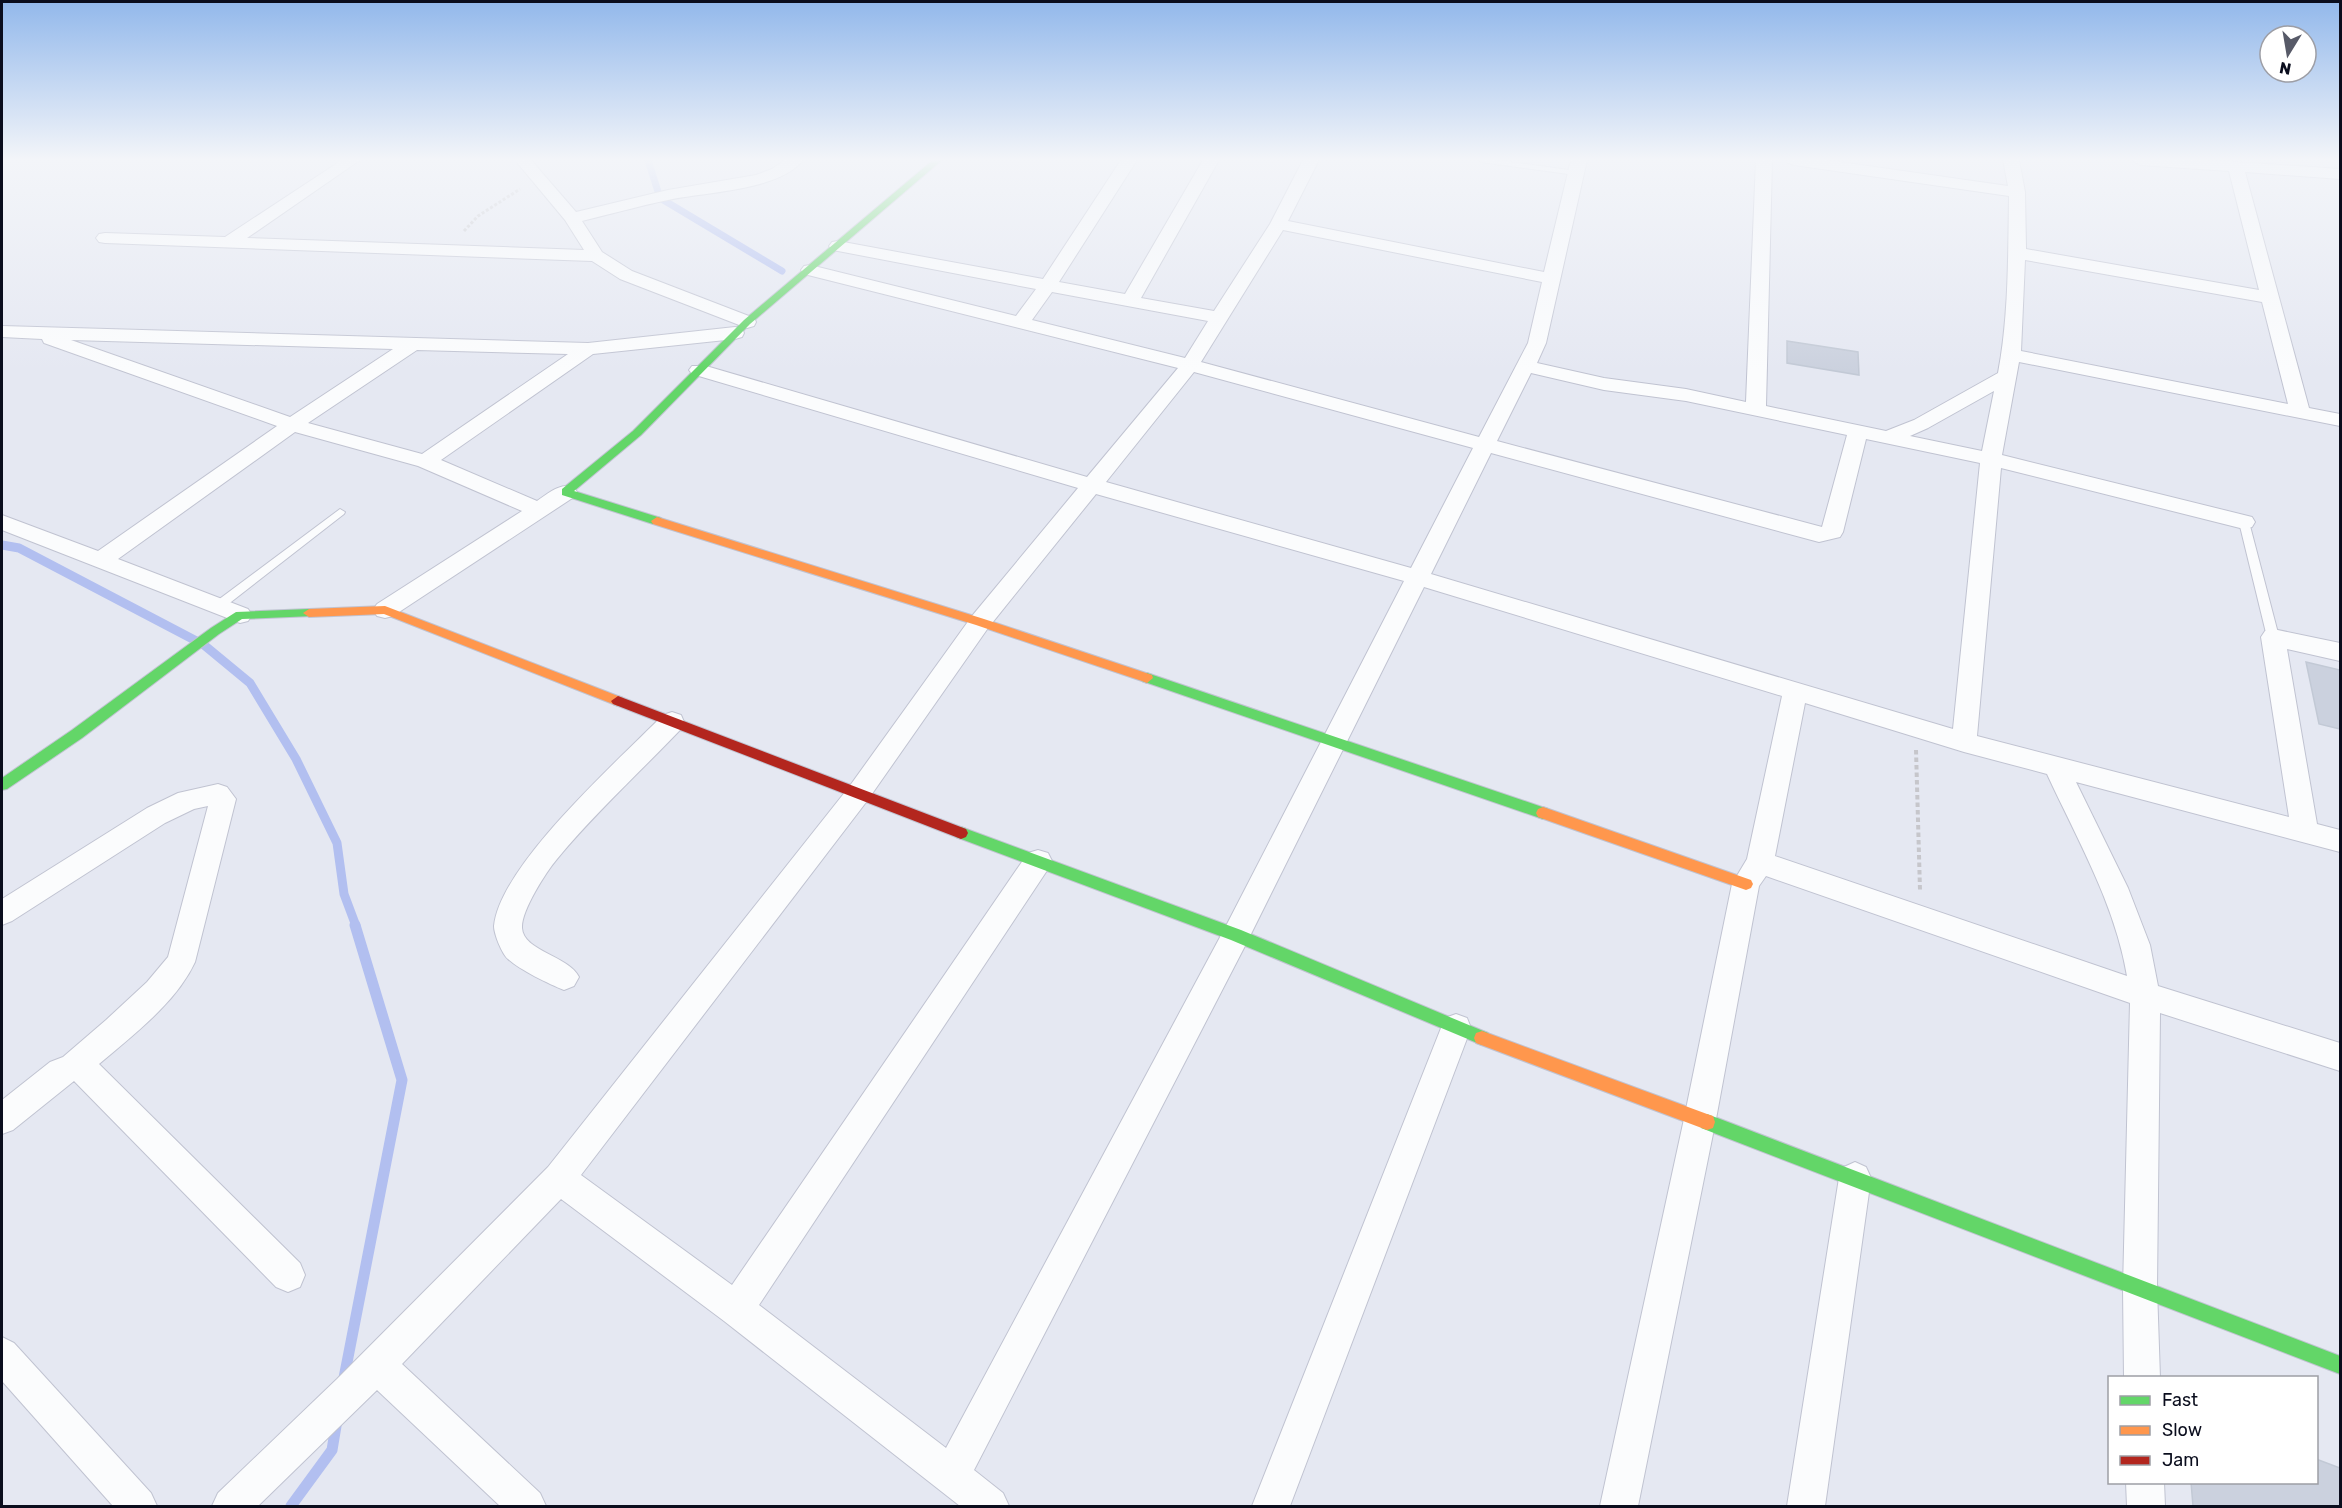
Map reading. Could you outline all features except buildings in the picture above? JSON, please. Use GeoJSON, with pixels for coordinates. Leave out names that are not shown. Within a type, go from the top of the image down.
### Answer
{"type":"FeatureCollection","features":[{"type":"Feature","properties":{"kind":"street"},"geometry":{"type":"LineString","coordinates":[[228,243],[247,230]]}},
{"type":"Feature","properties":{"kind":"street"},"geometry":{"type":"LineString","coordinates":[[580,230],[596,256],[626,275],[741,328]]}},
{"type":"Feature","properties":{"kind":"street"},"geometry":{"type":"LineString","coordinates":[[385,610],[537,508],[566,492],[637,433],[741,328],[856,230]]}},
{"type":"Feature","properties":{"kind":"street"},"geometry":{"type":"LineString","coordinates":[[1020,323],[1083,230]]}},
{"type":"Feature","properties":{"kind":"street"},"geometry":{"type":"LineString","coordinates":[[1130,301],[1171,230]]}},
{"type":"Feature","properties":{"kind":"street"},"geometry":{"type":"LineString","coordinates":[[231,1506],[377,1365],[559,1178],[858,794],[981,622],[1094,486],[1190,365],[1274,230]]}},
{"type":"Feature","properties":{"kind":"street"},"geometry":{"type":"LineString","coordinates":[[1310,230],[1552,279]]}},
{"type":"Feature","properties":{"kind":"street"},"geometry":{"type":"LineString","coordinates":[[951,1476],[1236,935],[1416,577],[1488,444],[1538,343],[1563,230]]}},
{"type":"Feature","properties":{"kind":"street"},"geometry":{"type":"LineString","coordinates":[[1756,410],[1762,230]]}},
{"type":"Feature","properties":{"kind":"street"},"geometry":{"type":"LineString","coordinates":[[1964,742],[1991,459],[2011,355],[2017,230]]}},
{"type":"Feature","properties":{"kind":"street"},"geometry":{"type":"LineString","coordinates":[[2253,230],[2300,412]]}},
{"type":"Feature","properties":{"kind":"street"},"geometry":{"type":"LineString","coordinates":[[105,238],[596,256]]}},
{"type":"Feature","properties":{"kind":"street"},"geometry":{"type":"LineString","coordinates":[[838,246],[1221,318]]}},
{"type":"Feature","properties":{"kind":"street"},"geometry":{"type":"LineString","coordinates":[[2017,253],[2271,298]]}},
{"type":"Feature","properties":{"kind":"street"},"geometry":{"type":"LineString","coordinates":[[810,270],[1190,365],[1819,535],[1832,532],[1858,432]]}},
{"type":"Feature","properties":{"kind":"street"},"geometry":{"type":"LineString","coordinates":[[2,332],[588,350],[741,328]]}},
{"type":"Feature","properties":{"kind":"street"},"geometry":{"type":"LineString","coordinates":[[29,332],[292,425],[425,461],[537,508]]}},
{"type":"Feature","properties":{"kind":"street"},"geometry":{"type":"LineString","coordinates":[[101,560],[292,425],[413,344]]}},
{"type":"Feature","properties":{"kind":"street"},"geometry":{"type":"LineString","coordinates":[[425,461],[588,350]]}},
{"type":"Feature","properties":{"kind":"street"},"geometry":{"type":"LineString","coordinates":[[2011,355],[2340,420]]}},
{"type":"Feature","properties":{"kind":"street"},"geometry":{"type":"LineString","coordinates":[[1526,366],[1605,384],[1678,394],[1991,459],[2244,522]]}},
{"type":"Feature","properties":{"kind":"street"},"geometry":{"type":"LineString","coordinates":[[699,370],[1094,486],[1416,577],[1964,742],[2340,841]]}},
{"type":"Feature","properties":{"kind":"street"},"geometry":{"type":"LineString","coordinates":[[1887,438],[1921,424],[2007,376]]}},
{"type":"Feature","properties":{"kind":"street"},"geometry":{"type":"LineString","coordinates":[[566,492],[981,622],[1334,740],[1753,873],[1921,918],[2145,995],[2340,1057]]}},
{"type":"Feature","properties":{"kind":"street"},"geometry":{"type":"LineString","coordinates":[[2,522],[240,615],[385,610],[858,794],[1236,935],[1456,1028],[1855,1178],[2340,1365]]}},
{"type":"Feature","properties":{"kind":"street"},"geometry":{"type":"LineString","coordinates":[[5,779],[77,734],[183,654],[240,615]]}},
{"type":"Feature","properties":{"kind":"street"},"geometry":{"type":"LineString","coordinates":[[2305,832],[2273,637],[2340,652]]}},
{"type":"Feature","properties":{"kind":"street"},"geometry":{"type":"LineString","coordinates":[[1619,1506],[1753,873],[1795,691]]}},
{"type":"Feature","properties":{"kind":"street"},"geometry":{"type":"LineString","coordinates":[[564,977],[517,950],[508,928],[516,900],[546,852],[672,722]]}},
{"type":"Feature","properties":{"kind":"street"},"geometry":{"type":"LineString","coordinates":[[2056,766],[2114,888],[2132,935],[2145,995],[2140,1288],[2142,1376]]}},
{"type":"Feature","properties":{"kind":"street"},"geometry":{"type":"LineString","coordinates":[[2,913],[151,819],[180,804],[208,794],[218,794],[223,799],[181,962],[167,982],[148,1001],[74,1067],[61,1072],[2,1119]]}},
{"type":"Feature","properties":{"kind":"street"},"geometry":{"type":"LineString","coordinates":[[736,1309],[1038,861]]}},
{"type":"Feature","properties":{"kind":"street"},"geometry":{"type":"LineString","coordinates":[[1271,1506],[1456,1028]]}},
{"type":"Feature","properties":{"kind":"street"},"geometry":{"type":"LineString","coordinates":[[74,1067],[84,1070],[288,1275]]}},
{"type":"Feature","properties":{"kind":"street"},"geometry":{"type":"LineString","coordinates":[[559,1178],[736,1309],[990,1506]]}},
{"type":"Feature","properties":{"kind":"street"},"geometry":{"type":"LineString","coordinates":[[1806,1506],[1855,1178]]}},
{"type":"Feature","properties":{"kind":"street"},"geometry":{"type":"LineString","coordinates":[[2,1355],[138,1506]]}},
{"type":"Feature","properties":{"kind":"street"},"geometry":{"type":"LineString","coordinates":[[377,1365],[518,1503]]}},
{"type":"Feature","properties":{"kind":"street"},"geometry":{"type":"LineString","coordinates":[[2145,1484],[2146,1506]]}},
{"type":"Feature","properties":{"kind":"lane"},"geometry":{"type":"LineString","coordinates":[[218,606],[340,512]]}},
{"type":"Feature","properties":{"kind":"lane"},"geometry":{"type":"LineString","coordinates":[[2244,522],[2273,637]]}},
{"type":"Feature","properties":{"kind":"path"},"geometry":{"type":"LineString","coordinates":[[455,251],[466,230]]}},
{"type":"Feature","properties":{"kind":"path"},"geometry":{"type":"LineString","coordinates":[[1915,727],[1921,918]]}},
{"type":"Feature","properties":{"kind":"waterway"},"geometry":{"type":"LineString","coordinates":[[714,230],[782,271]]}},
{"type":"Feature","properties":{"kind":"waterway"},"geometry":{"type":"LineString","coordinates":[[2,545],[19,548],[204,645],[250,683],[296,759],[337,843],[344,894],[356,926]]}},
{"type":"Feature","properties":{"kind":"waterway"},"geometry":{"type":"LineString","coordinates":[[343,1383],[402,1080],[355,925]]}},
{"type":"Feature","properties":{"kind":"waterway"},"geometry":{"type":"LineString","coordinates":[[291,1506],[332,1450],[337,1420]]}},
{"type":"Feature","properties":{"kind":"traffic: fast"},"geometry":{"type":"LineString","coordinates":[[657,521],[566,492],[637,433],[747,322],[855,230]]}},
{"type":"Feature","properties":{"kind":"traffic: fast"},"geometry":{"type":"LineString","coordinates":[[2,785],[77,734],[215,631],[240,615],[309,613]]}},
{"type":"Feature","properties":{"kind":"traffic: fast"},"geometry":{"type":"LineString","coordinates":[[1147,678],[1543,813]]}},
{"type":"Feature","properties":{"kind":"traffic: fast"},"geometry":{"type":"LineString","coordinates":[[961,833],[1236,935],[1482,1038]]}},
{"type":"Feature","properties":{"kind":"traffic: fast"},"geometry":{"type":"LineString","coordinates":[[1707,1122],[2340,1365]]}},
{"type":"Feature","properties":{"kind":"traffic: slow"},"geometry":{"type":"LineString","coordinates":[[657,521],[980,622],[1147,678]]}},
{"type":"Feature","properties":{"kind":"traffic: slow"},"geometry":{"type":"LineString","coordinates":[[309,613],[385,610],[618,701]]}},
{"type":"Feature","properties":{"kind":"traffic: slow"},"geometry":{"type":"LineString","coordinates":[[1543,813],[1746,884]]}},
{"type":"Feature","properties":{"kind":"traffic: slow"},"geometry":{"type":"LineString","coordinates":[[1482,1038],[1707,1122]]}},
{"type":"Feature","properties":{"kind":"traffic: jam"},"geometry":{"type":"LineString","coordinates":[[618,701],[961,833]]}}]}
